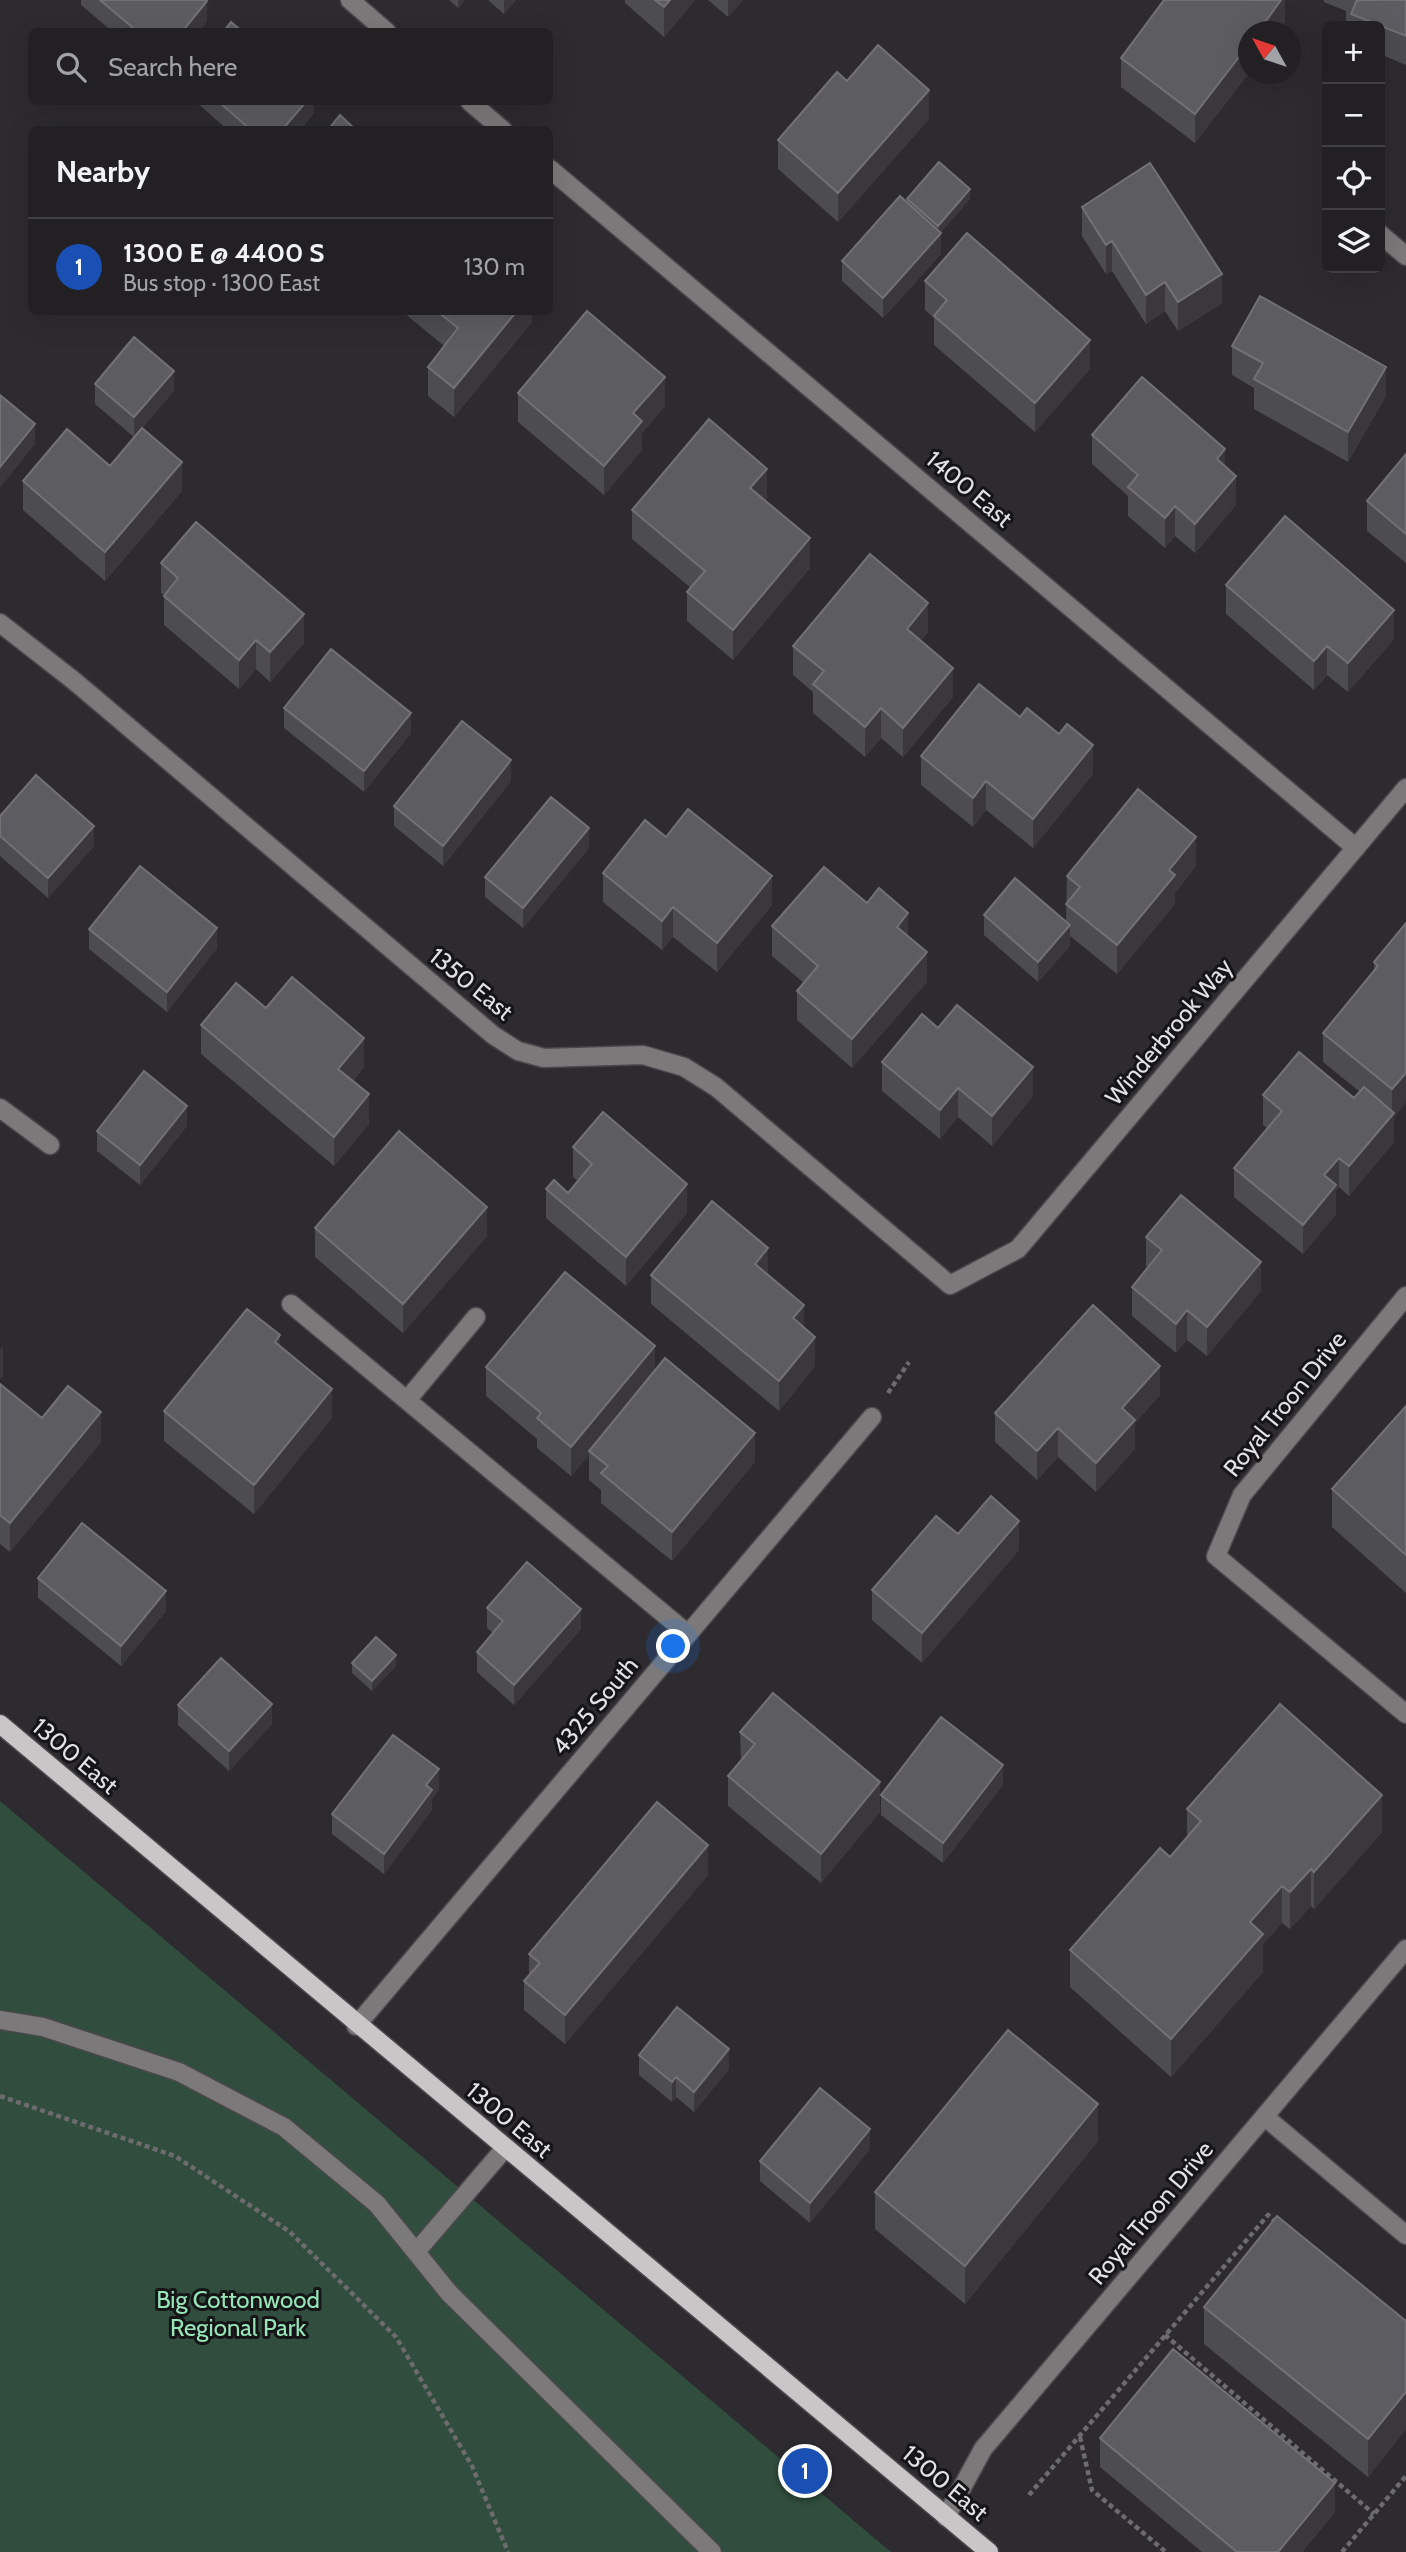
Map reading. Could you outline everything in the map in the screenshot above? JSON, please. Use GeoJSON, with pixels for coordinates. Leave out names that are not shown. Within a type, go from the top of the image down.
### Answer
{"type":"FeatureCollection","features":[{"type":"Feature","properties":{"kind":"main road","name":"1300 East"},"geometry":{"type":"LineString","coordinates":[[0,1724],[356,2026],[989,2552]]}},
{"type":"Feature","properties":{"kind":"street"},"geometry":{"type":"LineString","coordinates":[[350,0],[382,28]]}},
{"type":"Feature","properties":{"kind":"street"},"geometry":{"type":"LineString","coordinates":[[474,105],[498,126]]}},
{"type":"Feature","properties":{"kind":"street","name":"1400 East"},"geometry":{"type":"LineString","coordinates":[[553,172],[1356,848]]}},
{"type":"Feature","properties":{"kind":"street"},"geometry":{"type":"LineString","coordinates":[[1385,238],[1406,256]]}},
{"type":"Feature","properties":{"kind":"street","name":"1350 East"},"geometry":{"type":"LineString","coordinates":[[0,623],[73,681],[493,1035],[518,1051],[544,1058],[643,1055],[684,1067],[716,1087],[950,1286]]}},
{"type":"Feature","properties":{"kind":"street","name":"Winderbrook Way"},"geometry":{"type":"LineString","coordinates":[[950,1286],[1018,1249],[1406,788]]}},
{"type":"Feature","properties":{"kind":"street"},"geometry":{"type":"LineString","coordinates":[[0,1108],[50,1145]]}},
{"type":"Feature","properties":{"kind":"street","name":"Royal Troon Drive"},"geometry":{"type":"LineString","coordinates":[[1406,1296],[1242,1495],[1216,1556],[1406,1714]]}},
{"type":"Feature","properties":{"kind":"street"},"geometry":{"type":"LineString","coordinates":[[291,1304],[688,1634]]}},
{"type":"Feature","properties":{"kind":"street"},"geometry":{"type":"LineString","coordinates":[[408,1399],[476,1317]]}},
{"type":"Feature","properties":{"kind":"street","name":"4325 South"},"geometry":{"type":"LineString","coordinates":[[356,2026],[872,1417]]}},
{"type":"Feature","properties":{"kind":"street","name":"Royal Troon Drive"},"geometry":{"type":"LineString","coordinates":[[946,2517],[983,2449],[1406,1949]]}},
{"type":"Feature","properties":{"kind":"street"},"geometry":{"type":"LineString","coordinates":[[0,2020],[43,2027],[179,2073],[284,2127],[377,2204],[449,2293],[712,2552]]}},
{"type":"Feature","properties":{"kind":"street"},"geometry":{"type":"LineString","coordinates":[[1265,2117],[1406,2235]]}},
{"type":"Feature","properties":{"kind":"street"},"geometry":{"type":"LineString","coordinates":[[416,2252],[505,2148]]}},
{"type":"Feature","properties":{"kind":"path"},"geometry":{"type":"LineString","coordinates":[[0,2096],[175,2156],[290,2232],[396,2337],[472,2466],[508,2552]]}},
{"type":"Feature","properties":{"kind":"path"},"geometry":{"type":"LineString","coordinates":[[1029,2495],[1268,2215],[1279,2224]]}},
{"type":"Feature","properties":{"kind":"path"},"geometry":{"type":"LineString","coordinates":[[1165,2335],[1374,2514]]}},
{"type":"Feature","properties":{"kind":"path"},"geometry":{"type":"LineString","coordinates":[[1080,2436],[1092,2490],[1166,2552]]}},
{"type":"Feature","properties":{"kind":"path"},"geometry":{"type":"LineString","coordinates":[[1342,2552],[1406,2476]]}},
{"type":"Feature","properties":{"kind":"green space","name":"Big Cottonwood Regional Park"},"geometry":{"type":"Polygon","coordinates":[[[0,1801],[891,2552],[0,2552],[0,1801]]]}},
{"type":"Feature","properties":{"kind":"building"},"geometry":{"type":"Polygon","coordinates":[[[100,0],[207,1],[185,28],[133,28],[100,0]]]}},
{"type":"Feature","properties":{"kind":"building"},"geometry":{"type":"Polygon","coordinates":[[[655,0],[670,0],[664,7],[655,0]]]}},
{"type":"Feature","properties":{"kind":"building"},"geometry":{"type":"Polygon","coordinates":[[[1164,0],[1281,0],[1266,21],[1238,21],[1238,58],[1195,114],[1121,58],[1164,0]]]}},
{"type":"Feature","properties":{"kind":"building"},"geometry":{"type":"Polygon","coordinates":[[[1357,0],[1406,0],[1406,36],[1385,28],[1385,21],[1368,21],[1351,14],[1357,0]]]}},
{"type":"Feature","properties":{"kind":"building"},"geometry":{"type":"Polygon","coordinates":[[[231,22],[238,28],[226,28],[231,22]]]}},
{"type":"Feature","properties":{"kind":"building"},"geometry":{"type":"Polygon","coordinates":[[[878,45],[929,90],[838,193],[778,140],[837,72],[847,81],[878,45]]]}},
{"type":"Feature","properties":{"kind":"building"},"geometry":{"type":"Polygon","coordinates":[[[222,105],[303,105],[285,126],[246,126],[222,105]]]}},
{"type":"Feature","properties":{"kind":"building"},"geometry":{"type":"Polygon","coordinates":[[[340,115],[352,126],[331,126],[340,115]]]}},
{"type":"Feature","properties":{"kind":"building"},"geometry":{"type":"Polygon","coordinates":[[[939,162],[970,189],[938,226],[907,199],[939,162]]]}},
{"type":"Feature","properties":{"kind":"building"},"geometry":{"type":"Polygon","coordinates":[[[1150,163],[1222,274],[1178,302],[1165,282],[1146,295],[1112,241],[1106,245],[1082,207],[1150,163]]]}},
{"type":"Feature","properties":{"kind":"building"},"geometry":{"type":"Polygon","coordinates":[[[900,196],[941,233],[883,298],[842,261],[900,196]]]}},
{"type":"Feature","properties":{"kind":"building"},"geometry":{"type":"Polygon","coordinates":[[[967,233],[1090,340],[1035,403],[934,316],[947,300],[925,281],[967,233]]]}},
{"type":"Feature","properties":{"kind":"building"},"geometry":{"type":"Polygon","coordinates":[[[1260,296],[1386,367],[1348,432],[1254,379],[1263,363],[1232,346],[1260,296]]]}},
{"type":"Feature","properties":{"kind":"building"},"geometry":{"type":"Polygon","coordinates":[[[587,311],[665,377],[633,413],[642,421],[604,466],[518,393],[587,311]]]}},
{"type":"Feature","properties":{"kind":"building"},"geometry":{"type":"Polygon","coordinates":[[[442,315],[514,315],[454,388],[428,367],[458,328],[442,315]]]}},
{"type":"Feature","properties":{"kind":"building"},"geometry":{"type":"Polygon","coordinates":[[[134,337],[174,371],[134,417],[95,384],[134,337]]]}},
{"type":"Feature","properties":{"kind":"building"},"geometry":{"type":"Polygon","coordinates":[[[1142,377],[1225,449],[1217,459],[1236,476],[1195,524],[1175,506],[1165,518],[1128,487],[1138,475],[1092,435],[1142,377]]]}},
{"type":"Feature","properties":{"kind":"building"},"geometry":{"type":"Polygon","coordinates":[[[0,395],[35,424],[0,467],[0,395]]]}},
{"type":"Feature","properties":{"kind":"building"},"geometry":{"type":"Polygon","coordinates":[[[709,419],[767,469],[750,488],[810,538],[733,630],[687,592],[705,571],[632,510],[709,419]]]}},
{"type":"Feature","properties":{"kind":"building"},"geometry":{"type":"Polygon","coordinates":[[[142,428],[182,462],[105,552],[23,481],[67,429],[110,466],[142,428]]]}},
{"type":"Feature","properties":{"kind":"building"},"geometry":{"type":"Polygon","coordinates":[[[1406,454],[1406,534],[1367,501],[1406,454]]]}},
{"type":"Feature","properties":{"kind":"building"},"geometry":{"type":"Polygon","coordinates":[[[1285,516],[1394,610],[1348,663],[1327,646],[1314,661],[1226,585],[1285,516]]]}},
{"type":"Feature","properties":{"kind":"building"},"geometry":{"type":"Polygon","coordinates":[[[196,522],[304,614],[270,652],[256,640],[239,660],[164,596],[178,578],[161,563],[196,522]]]}},
{"type":"Feature","properties":{"kind":"building"},"geometry":{"type":"Polygon","coordinates":[[[870,554],[928,603],[907,629],[953,668],[903,728],[881,708],[865,727],[813,684],[824,671],[793,646],[870,554]]]}},
{"type":"Feature","properties":{"kind":"building"},"geometry":{"type":"Polygon","coordinates":[[[331,649],[411,713],[364,771],[284,708],[331,649]]]}},
{"type":"Feature","properties":{"kind":"building"},"geometry":{"type":"Polygon","coordinates":[[[979,684],[1020,717],[1027,708],[1059,734],[1067,724],[1093,745],[1033,819],[986,781],[973,798],[921,756],[979,684]]]}},
{"type":"Feature","properties":{"kind":"building"},"geometry":{"type":"Polygon","coordinates":[[[462,721],[511,760],[443,846],[394,806],[462,721]]]}},
{"type":"Feature","properties":{"kind":"building"},"geometry":{"type":"Polygon","coordinates":[[[36,775],[94,826],[48,878],[0,836],[0,816],[36,775]]]}},
{"type":"Feature","properties":{"kind":"building"},"geometry":{"type":"Polygon","coordinates":[[[1138,789],[1196,837],[1169,870],[1175,875],[1117,945],[1066,904],[1080,887],[1067,876],[1138,789]]]}},
{"type":"Feature","properties":{"kind":"building"},"geometry":{"type":"Polygon","coordinates":[[[551,797],[589,828],[523,908],[485,877],[551,797]]]}},
{"type":"Feature","properties":{"kind":"building"},"geometry":{"type":"Polygon","coordinates":[[[688,809],[772,876],[717,943],[673,907],[662,921],[603,873],[645,820],[666,837],[688,809]]]}},
{"type":"Feature","properties":{"kind":"building"},"geometry":{"type":"Polygon","coordinates":[[[140,866],[217,928],[167,992],[89,929],[140,866]]]}},
{"type":"Feature","properties":{"kind":"building"},"geometry":{"type":"Polygon","coordinates":[[[824,867],[867,903],[879,888],[908,913],[897,927],[927,952],[852,1039],[797,991],[818,966],[772,926],[824,867]]]}},
{"type":"Feature","properties":{"kind":"building"},"geometry":{"type":"Polygon","coordinates":[[[1015,878],[1070,925],[1038,962],[984,915],[1015,878]]]}},
{"type":"Feature","properties":{"kind":"building"},"geometry":{"type":"Polygon","coordinates":[[[1406,923],[1406,1073],[1392,1089],[1323,1033],[1378,966],[1374,962],[1406,923]]]}},
{"type":"Feature","properties":{"kind":"building"},"geometry":{"type":"Polygon","coordinates":[[[292,977],[364,1038],[338,1069],[369,1094],[334,1137],[201,1025],[236,983],[266,1008],[292,977]]]}},
{"type":"Feature","properties":{"kind":"building"},"geometry":{"type":"Polygon","coordinates":[[[957,1005],[1033,1067],[992,1116],[958,1088],[940,1110],[882,1062],[922,1014],[938,1028],[957,1005]]]}},
{"type":"Feature","properties":{"kind":"building"},"geometry":{"type":"Polygon","coordinates":[[[1299,1052],[1354,1098],[1364,1087],[1394,1113],[1349,1166],[1339,1158],[1324,1175],[1336,1185],[1303,1225],[1234,1168],[1282,1111],[1263,1095],[1299,1052]]]}},
{"type":"Feature","properties":{"kind":"building"},"geometry":{"type":"Polygon","coordinates":[[[144,1071],[187,1106],[140,1165],[97,1131],[144,1071]]]}},
{"type":"Feature","properties":{"kind":"building"},"geometry":{"type":"Polygon","coordinates":[[[603,1112],[687,1184],[626,1257],[546,1189],[554,1180],[568,1193],[592,1164],[573,1147],[603,1112]]]}},
{"type":"Feature","properties":{"kind":"building"},"geometry":{"type":"Polygon","coordinates":[[[399,1131],[487,1207],[403,1304],[315,1228],[399,1131]]]}},
{"type":"Feature","properties":{"kind":"building"},"geometry":{"type":"Polygon","coordinates":[[[1181,1195],[1261,1262],[1207,1327],[1187,1310],[1176,1324],[1132,1287],[1162,1250],[1146,1237],[1181,1195]]]}},
{"type":"Feature","properties":{"kind":"building"},"geometry":{"type":"Polygon","coordinates":[[[712,1201],[768,1248],[755,1264],[804,1305],[793,1318],[815,1337],[779,1381],[651,1275],[712,1201]]]}},
{"type":"Feature","properties":{"kind":"building"},"geometry":{"type":"Polygon","coordinates":[[[565,1272],[655,1346],[571,1447],[537,1418],[541,1413],[486,1367],[565,1272]]]}},
{"type":"Feature","properties":{"kind":"building"},"geometry":{"type":"Polygon","coordinates":[[[1093,1305],[1160,1366],[1122,1408],[1135,1420],[1096,1463],[1058,1428],[1037,1451],[995,1413],[1093,1305]]]}},
{"type":"Feature","properties":{"kind":"building"},"geometry":{"type":"Polygon","coordinates":[[[247,1309],[280,1335],[275,1342],[332,1389],[254,1485],[164,1411],[247,1309]]]}},
{"type":"Feature","properties":{"kind":"building"},"geometry":{"type":"Polygon","coordinates":[[[665,1358],[755,1433],[672,1532],[601,1473],[608,1466],[589,1451],[665,1358]]]}},
{"type":"Feature","properties":{"kind":"building"},"geometry":{"type":"Polygon","coordinates":[[[0,1384],[42,1418],[68,1386],[101,1412],[10,1523],[0,1515],[0,1384]]]}},
{"type":"Feature","properties":{"kind":"building"},"geometry":{"type":"Polygon","coordinates":[[[1406,1406],[1406,1555],[1332,1489],[1406,1406]]]}},
{"type":"Feature","properties":{"kind":"building"},"geometry":{"type":"Polygon","coordinates":[[[991,1496],[1019,1521],[922,1633],[872,1590],[936,1516],[958,1534],[991,1496]]]}},
{"type":"Feature","properties":{"kind":"building"},"geometry":{"type":"Polygon","coordinates":[[[82,1523],[166,1591],[121,1646],[38,1578],[82,1523]]]}},
{"type":"Feature","properties":{"kind":"building"},"geometry":{"type":"Polygon","coordinates":[[[527,1562],[581,1609],[514,1685],[477,1652],[503,1621],[487,1608],[527,1562]]]}},
{"type":"Feature","properties":{"kind":"building"},"geometry":{"type":"Polygon","coordinates":[[[376,1637],[396,1655],[372,1681],[352,1663],[376,1637]]]}},
{"type":"Feature","properties":{"kind":"building"},"geometry":{"type":"Polygon","coordinates":[[[221,1658],[272,1704],[229,1751],[178,1705],[221,1658]]]}},
{"type":"Feature","properties":{"kind":"building"},"geometry":{"type":"Polygon","coordinates":[[[773,1693],[880,1782],[821,1854],[728,1776],[755,1744],[740,1732],[773,1693]]]}},
{"type":"Feature","properties":{"kind":"building"},"geometry":{"type":"Polygon","coordinates":[[[1280,1704],[1382,1795],[1314,1872],[1311,1869],[1290,1892],[1282,1886],[1250,1922],[1263,1934],[1171,2039],[1070,1950],[1160,1848],[1170,1857],[1201,1821],[1187,1809],[1280,1704]]]}},
{"type":"Feature","properties":{"kind":"building"},"geometry":{"type":"Polygon","coordinates":[[[941,1717],[1003,1765],[943,1843],[881,1795],[941,1717]]]}},
{"type":"Feature","properties":{"kind":"building"},"geometry":{"type":"Polygon","coordinates":[[[393,1735],[439,1769],[426,1785],[432,1790],[384,1854],[332,1814],[393,1735]]]}},
{"type":"Feature","properties":{"kind":"building"},"geometry":{"type":"Polygon","coordinates":[[[657,1802],[708,1845],[565,2015],[524,1981],[540,1963],[529,1954],[657,1802]]]}},
{"type":"Feature","properties":{"kind":"building"},"geometry":{"type":"Polygon","coordinates":[[[677,2007],[729,2049],[694,2092],[676,2077],[672,2082],[639,2055],[677,2007]]]}},
{"type":"Feature","properties":{"kind":"building"},"geometry":{"type":"Polygon","coordinates":[[[1008,2030],[1098,2104],[965,2266],[875,2192],[1008,2030]]]}},
{"type":"Feature","properties":{"kind":"building"},"geometry":{"type":"Polygon","coordinates":[[[820,2088],[870,2129],[810,2203],[760,2161],[820,2088]]]}},
{"type":"Feature","properties":{"kind":"building"},"geometry":{"type":"Polygon","coordinates":[[[1277,2216],[1406,2321],[1406,2392],[1368,2439],[1204,2307],[1277,2216]]]}},
{"type":"Feature","properties":{"kind":"building"},"geometry":{"type":"Polygon","coordinates":[[[1173,2349],[1335,2483],[1278,2552],[1237,2552],[1100,2438],[1173,2349]]]}},
{"type":"Feature","properties":{"kind":"place","name":"1300 E @ 4400 S"},"geometry":{"type":"Point","coordinates":[805,2471]}}]}
